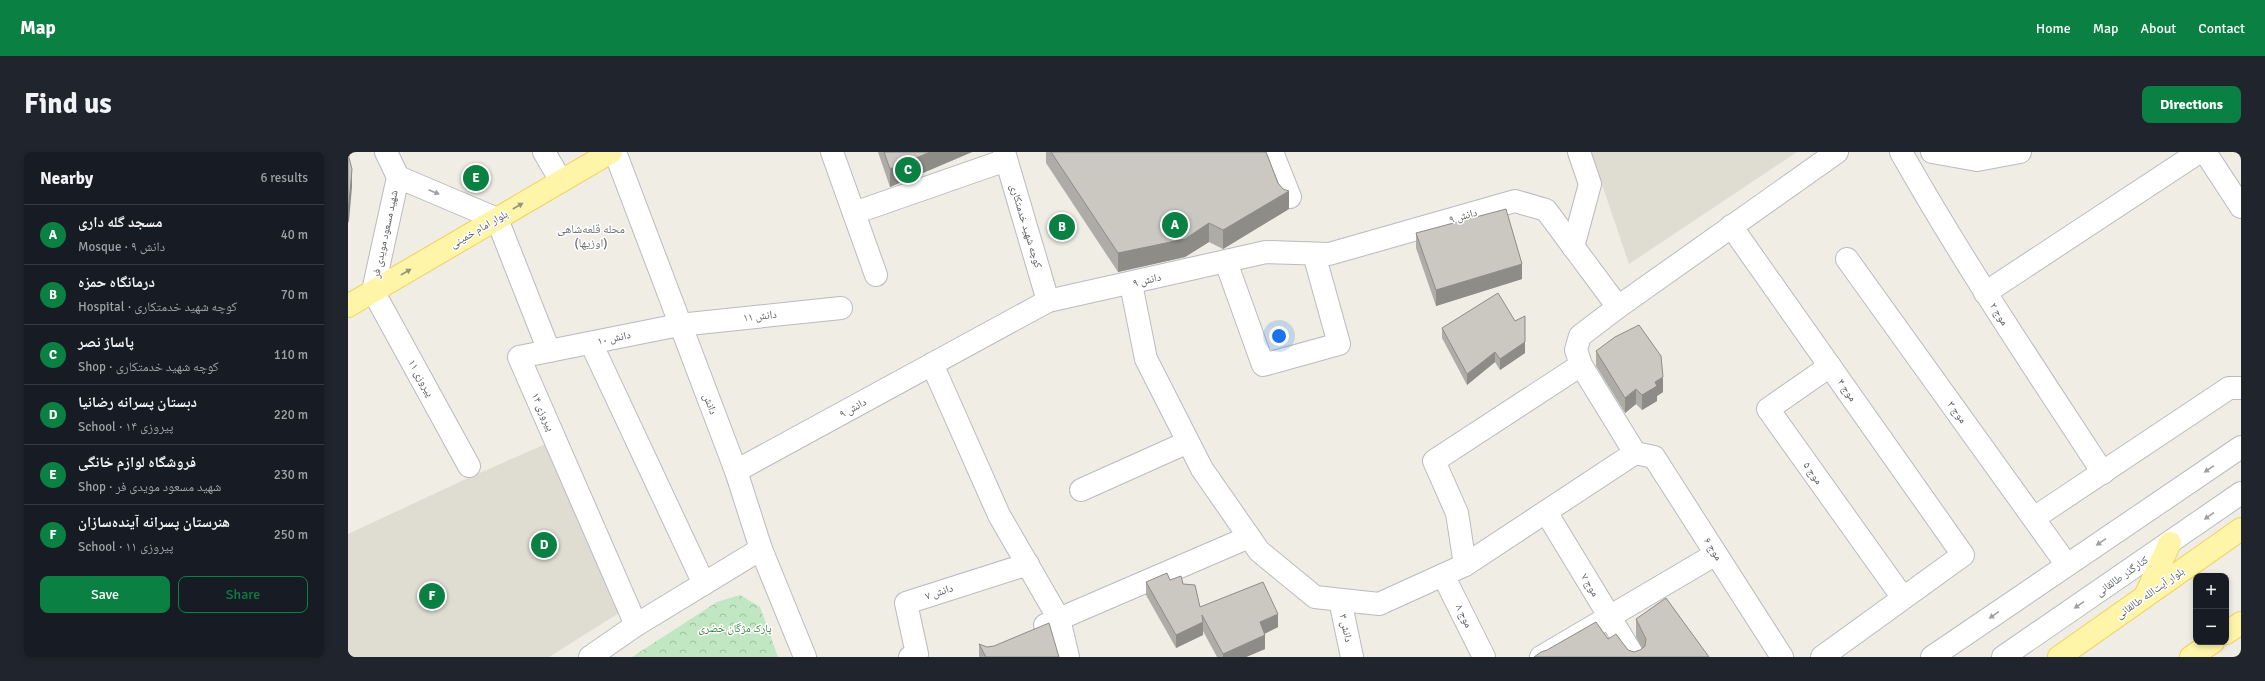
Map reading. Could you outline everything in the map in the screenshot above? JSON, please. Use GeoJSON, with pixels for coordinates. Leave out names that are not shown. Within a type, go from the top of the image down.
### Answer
{"type":"FeatureCollection","features":[{"type":"Feature","properties":{"kind":"main road","name":"بلوار امام خمینی"},"geometry":{"type":"LineString","coordinates":[[348,306],[611,152]]}},
{"type":"Feature","properties":{"kind":"main road","name":"بلوار آیت‌الله طالقانی"},"geometry":{"type":"LineString","coordinates":[[2059,657],[2241,529]]}},
{"type":"Feature","properties":{"kind":"main road"},"geometry":{"type":"LineString","coordinates":[[2145,596],[2170,543]]}},
{"type":"Feature","properties":{"kind":"main road"},"geometry":{"type":"LineString","coordinates":[[2229,631],[2241,623]]}},
{"type":"Feature","properties":{"kind":"main road"},"geometry":{"type":"LineString","coordinates":[[2191,657],[2209,645]]}},
{"type":"Feature","properties":{"kind":"street","name":"شهید مسعود مویدی فر"},"geometry":{"type":"LineString","coordinates":[[373,291],[398,177],[386,152]]}},
{"type":"Feature","properties":{"kind":"street"},"geometry":{"type":"LineString","coordinates":[[544,152],[561,181]]}},
{"type":"Feature","properties":{"kind":"street","name":"دانش"},"geometry":{"type":"LineString","coordinates":[[615,152],[679,325],[736,471],[762,549],[805,657]]}},
{"type":"Feature","properties":{"kind":"street"},"geometry":{"type":"LineString","coordinates":[[832,152],[876,275]]}},
{"type":"Feature","properties":{"kind":"street"},"geometry":{"type":"LineString","coordinates":[[1272,152],[1290,197]]}},
{"type":"Feature","properties":{"kind":"street"},"geometry":{"type":"LineString","coordinates":[[1573,247],[1590,184],[1579,152]]}},
{"type":"Feature","properties":{"kind":"street"},"geometry":{"type":"LineString","coordinates":[[1131,284],[1146,359],[1202,469],[1259,551],[1315,597],[1379,604],[1465,565],[1635,453],[1581,365],[1576,350],[1580,336],[1731,226],[1837,152]]}},
{"type":"Feature","properties":{"kind":"street","name":"موج ۲"},"geometry":{"type":"LineString","coordinates":[[1901,152],[1936,214],[1985,293],[2103,473]]}},
{"type":"Feature","properties":{"kind":"street"},"geometry":{"type":"LineString","coordinates":[[1932,152],[1977,160],[2020,152]]}},
{"type":"Feature","properties":{"kind":"street"},"geometry":{"type":"LineString","coordinates":[[1985,293],[2199,152]]}},
{"type":"Feature","properties":{"kind":"street"},"geometry":{"type":"LineString","coordinates":[[2205,152],[2241,207]]}},
{"type":"Feature","properties":{"kind":"street"},"geometry":{"type":"LineString","coordinates":[[854,213],[1005,156]]}},
{"type":"Feature","properties":{"kind":"street","name":"کوچه شهید خدمتکاری"},"geometry":{"type":"LineString","coordinates":[[1005,156],[1048,301]]}},
{"type":"Feature","properties":{"kind":"street","name":"شهید مسعود مویدی فر"},"geometry":{"type":"LineString","coordinates":[[398,177],[497,219]]}},
{"type":"Feature","properties":{"kind":"street","name":"دانش ۹"},"geometry":{"type":"LineString","coordinates":[[736,471],[1048,301],[1131,284],[1266,252],[1329,254],[1515,201],[1546,210],[1618,307]]}},
{"type":"Feature","properties":{"kind":"street"},"geometry":{"type":"LineString","coordinates":[[497,219],[549,351]]}},
{"type":"Feature","properties":{"kind":"street","name":"موج ۴"},"geometry":{"type":"LineString","coordinates":[[1731,226],[1963,555],[1903,598]]}},
{"type":"Feature","properties":{"kind":"street"},"geometry":{"type":"LineString","coordinates":[[1226,262],[1263,365],[1339,344],[1314,254]]}},
{"type":"Feature","properties":{"kind":"street","name":"موج ۳"},"geometry":{"type":"LineString","coordinates":[[1847,259],[2067,565]]}},
{"type":"Feature","properties":{"kind":"street","name":"پیروزی ۱۱"},"geometry":{"type":"LineString","coordinates":[[373,291],[470,466]]}},
{"type":"Feature","properties":{"kind":"street","name":"دانش ۱۱"},"geometry":{"type":"LineString","coordinates":[[679,325],[841,308]]}},
{"type":"Feature","properties":{"kind":"street","name":"دانش ۱۰"},"geometry":{"type":"LineString","coordinates":[[549,351],[679,325]]}},
{"type":"Feature","properties":{"kind":"street"},"geometry":{"type":"LineString","coordinates":[[591,343],[704,584]]}},
{"type":"Feature","properties":{"kind":"street","name":"پیروزی ۱۴"},"geometry":{"type":"LineString","coordinates":[[549,351],[519,357],[636,625]]}},
{"type":"Feature","properties":{"kind":"street"},"geometry":{"type":"LineString","coordinates":[[932,364],[999,515],[1059,619],[1068,657]]}},
{"type":"Feature","properties":{"kind":"street"},"geometry":{"type":"LineString","coordinates":[[1465,565],[1457,513],[1434,461],[1581,365]]}},
{"type":"Feature","properties":{"kind":"street","name":"موج ۵"},"geometry":{"type":"LineString","coordinates":[[1830,366],[1768,409],[1903,598]]}},
{"type":"Feature","properties":{"kind":"street"},"geometry":{"type":"LineString","coordinates":[[2034,518],[2229,388],[2241,388]]}},
{"type":"Feature","properties":{"kind":"street"},"geometry":{"type":"LineString","coordinates":[[1081,490],[1188,442]]}},
{"type":"Feature","properties":{"kind":"street"},"geometry":{"type":"LineString","coordinates":[[1932,657],[2241,447]]}},
{"type":"Feature","properties":{"kind":"street","name":"موج ۶"},"geometry":{"type":"LineString","coordinates":[[1635,453],[1654,457],[1782,657]]}},
{"type":"Feature","properties":{"kind":"street","name":"کنارگذر طالقانی"},"geometry":{"type":"LineString","coordinates":[[2003,657],[2241,493]]}},
{"type":"Feature","properties":{"kind":"street","name":"موج ۷"},"geometry":{"type":"LineString","coordinates":[[1546,512],[1634,657]]}},
{"type":"Feature","properties":{"kind":"street"},"geometry":{"type":"LineString","coordinates":[[1024,634],[1249,536]]}},
{"type":"Feature","properties":{"kind":"street"},"geometry":{"type":"LineString","coordinates":[[590,657],[636,625],[762,549]]}},
{"type":"Feature","properties":{"kind":"street"},"geometry":{"type":"LineString","coordinates":[[1541,657],[1716,554]]}},
{"type":"Feature","properties":{"kind":"street","name":"دانش ۷"},"geometry":{"type":"LineString","coordinates":[[910,657],[917,654],[906,603],[1028,564]]}},
{"type":"Feature","properties":{"kind":"street","name":"موج ۸"},"geometry":{"type":"LineString","coordinates":[[1443,575],[1484,657]]}},
{"type":"Feature","properties":{"kind":"street"},"geometry":{"type":"LineString","coordinates":[[1822,657],[1903,598]]}},
{"type":"Feature","properties":{"kind":"street","name":"دانش ۳"},"geometry":{"type":"LineString","coordinates":[[1340,600],[1352,657]]}},
{"type":"Feature","properties":{"kind":"shaded area"},"geometry":{"type":"Polygon","coordinates":[[[1591,152],[1797,152],[1629,264],[1591,152]]]}},
{"type":"Feature","properties":{"kind":"shaded area"},"geometry":{"type":"Polygon","coordinates":[[[548,443],[622,611],[549,657],[348,657],[348,534],[548,443]]]}},
{"type":"Feature","properties":{"kind":"green space","name":"پارک مژگان خضری"},"geometry":{"type":"Polygon","coordinates":[[[740,595],[760,607],[778,657],[632,657],[717,602],[740,595]]]}},
{"type":"Feature","properties":{"kind":"building"},"geometry":{"type":"Polygon","coordinates":[[[884,152],[930,152],[890,169],[884,152]]]}},
{"type":"Feature","properties":{"kind":"building"},"geometry":{"type":"Polygon","coordinates":[[[1051,152],[1266,152],[1278,183],[1283,189],[1289,191],[1223,230],[1209,223],[1185,239],[1118,253],[1051,152]]]}},
{"type":"Feature","properties":{"kind":"building"},"geometry":{"type":"Polygon","coordinates":[[[348,154],[352,169],[348,205],[348,154]]]}},
{"type":"Feature","properties":{"kind":"building"},"geometry":{"type":"Polygon","coordinates":[[[1506,209],[1522,264],[1436,290],[1416,233],[1506,209]]]}},
{"type":"Feature","properties":{"kind":"building"},"geometry":{"type":"Polygon","coordinates":[[[1498,293],[1515,321],[1525,316],[1525,342],[1500,359],[1495,352],[1467,374],[1442,328],[1498,293]]]}},
{"type":"Feature","properties":{"kind":"building"},"geometry":{"type":"Polygon","coordinates":[[[1639,325],[1661,356],[1663,377],[1655,382],[1657,386],[1642,395],[1636,389],[1625,398],[1596,351],[1615,337],[1639,325]]]}},
{"type":"Feature","properties":{"kind":"building"},"geometry":{"type":"Polygon","coordinates":[[[1167,573],[1170,580],[1181,576],[1183,584],[1195,585],[1200,607],[1263,582],[1278,614],[1260,622],[1265,635],[1223,654],[1202,615],[1203,622],[1176,635],[1146,582],[1167,573]]]}},
{"type":"Feature","properties":{"kind":"building"},"geometry":{"type":"Polygon","coordinates":[[[1666,598],[1709,657],[1534,657],[1596,622],[1608,639],[1616,634],[1628,650],[1634,652],[1640,650],[1645,646],[1646,639],[1636,619],[1666,598]]]}},
{"type":"Feature","properties":{"kind":"building"},"geometry":{"type":"Polygon","coordinates":[[[1049,623],[1059,657],[986,657],[979,644],[987,647],[994,646],[1049,623]]]}},
{"type":"Feature","properties":{"kind":"place","name":"پاساژ نصر"},"geometry":{"type":"Point","coordinates":[908,170]}},
{"type":"Feature","properties":{"kind":"place","name":"فروشگاه لوازم خانگی"},"geometry":{"type":"Point","coordinates":[476,178]}},
{"type":"Feature","properties":{"kind":"place","name":"مسجد گله داری"},"geometry":{"type":"Point","coordinates":[1175,225]}},
{"type":"Feature","properties":{"kind":"place","name":"درمانگاه حمزه"},"geometry":{"type":"Point","coordinates":[1062,227]}},
{"type":"Feature","properties":{"kind":"place","name":"دبستان پسرانه رضانیا"},"geometry":{"type":"Point","coordinates":[544,545]}},
{"type":"Feature","properties":{"kind":"place","name":"هنرستان پسرانه آینده‌سازان"},"geometry":{"type":"Point","coordinates":[432,596]}},
{"type":"Feature","properties":{"kind":"district","name":"محله قلعه‌شاهی (اوزیها)"},"geometry":{"type":"Point","coordinates":[591,236]}}]}
